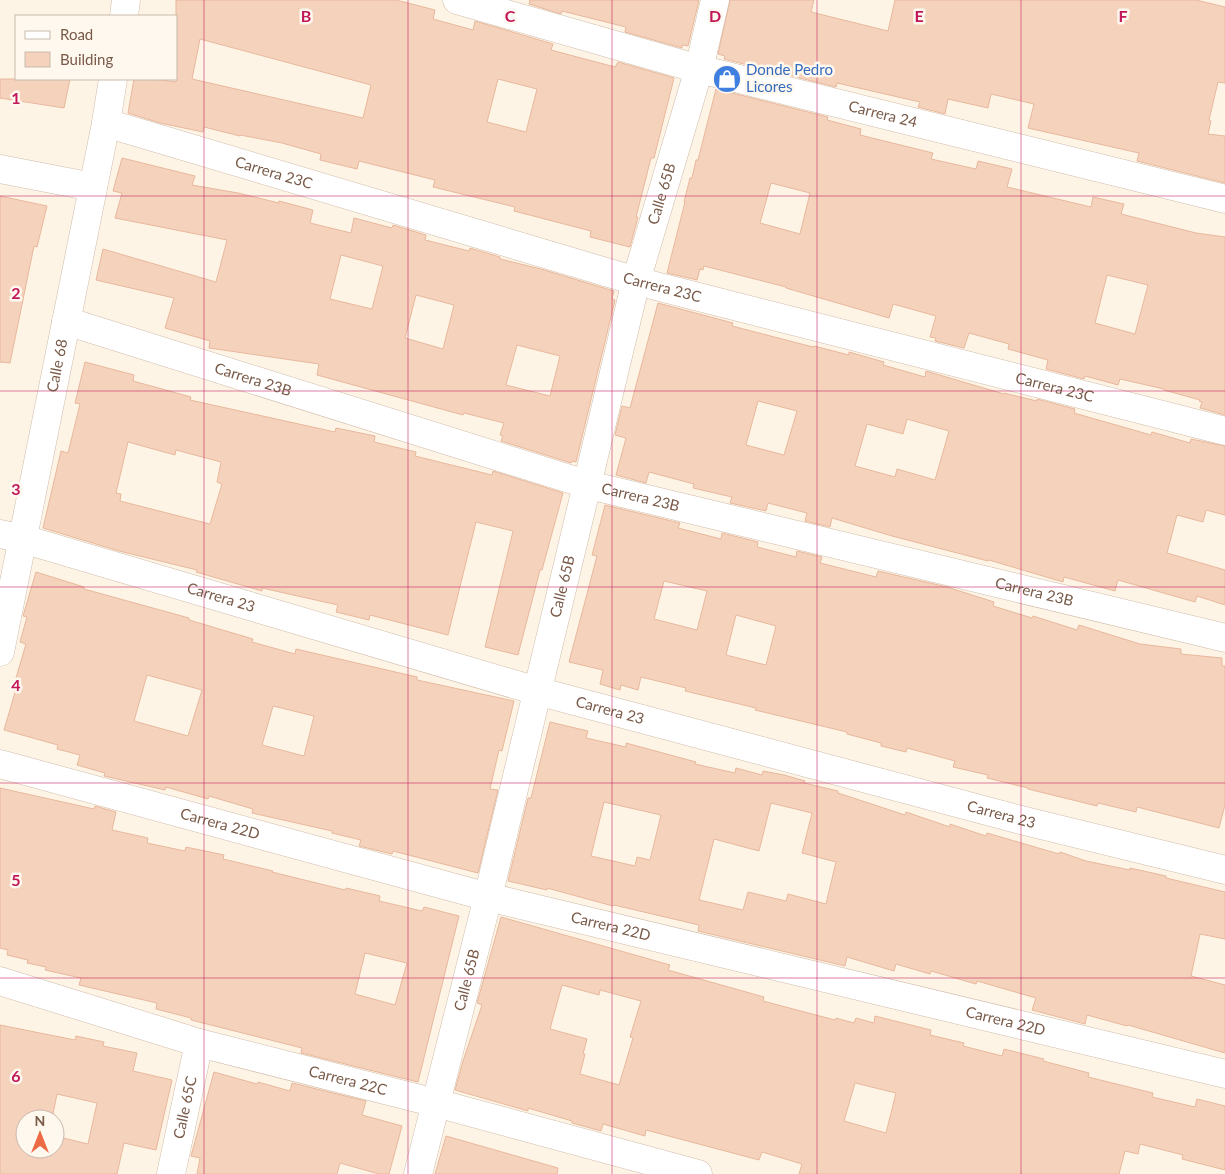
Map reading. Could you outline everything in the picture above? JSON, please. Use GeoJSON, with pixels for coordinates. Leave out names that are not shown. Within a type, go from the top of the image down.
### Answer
{"type":"FeatureCollection","features":[{"type":"Feature","properties":{"kind":"street"},"geometry":{"type":"LineString","coordinates":[[124,15],[126,0]]}},
{"type":"Feature","properties":{"kind":"street","name":"Carrera 24"},"geometry":{"type":"LineString","coordinates":[[457,0],[699,69],[1225,199]]}},
{"type":"Feature","properties":{"kind":"street","name":"Calle 65B"},"geometry":{"type":"LineString","coordinates":[[418,1174],[488,898],[536,691],[636,281],[699,69],[716,0]]}},
{"type":"Feature","properties":{"kind":"street","name":"Calle 68"},"geometry":{"type":"LineString","coordinates":[[0,652],[11,537],[66,321],[113,80]]}},
{"type":"Feature","properties":{"kind":"street","name":"Carrera 23C"},"geometry":{"type":"LineString","coordinates":[[106,123],[636,281],[1225,431]]}},
{"type":"Feature","properties":{"kind":"street"},"geometry":{"type":"LineString","coordinates":[[0,169],[93,187]]}},
{"type":"Feature","properties":{"kind":"street","name":"Carrera 23B"},"geometry":{"type":"LineString","coordinates":[[66,321],[588,484],[1225,638]]}},
{"type":"Feature","properties":{"kind":"street","name":"Carrera 23"},"geometry":{"type":"LineString","coordinates":[[11,537],[536,691],[1017,819],[1225,870]]}},
{"type":"Feature","properties":{"kind":"street","name":"Carrera 22D"},"geometry":{"type":"LineString","coordinates":[[0,764],[488,898],[1225,1074]]}},
{"type":"Feature","properties":{"kind":"street","name":"Carrera 22C"},"geometry":{"type":"LineString","coordinates":[[0,981],[199,1043],[436,1103],[661,1169],[698,1174]]}},
{"type":"Feature","properties":{"kind":"street","name":"Calle 65C"},"geometry":{"type":"LineString","coordinates":[[171,1174],[199,1043]]}},
{"type":"Feature","properties":{"kind":"building"},"geometry":{"type":"Polygon","coordinates":[[[176,0],[396,0],[435,10],[433,19],[473,30],[475,21],[553,44],[551,50],[615,67],[618,62],[674,78],[654,158],[651,158],[630,247],[590,237],[591,231],[514,211],[515,207],[433,187],[435,180],[359,161],[357,169],[320,160],[321,154],[282,143],[240,136],[204,127],[203,132],[160,123],[128,113],[134,80],[176,82],[178,80],[178,15],[176,15],[176,0]],[[200,39],[192,79],[363,118],[371,85],[200,39]],[[498,79],[487,122],[526,132],[537,89],[498,79]]]}},
{"type":"Feature","properties":{"kind":"building"},"geometry":{"type":"Polygon","coordinates":[[[530,0],[699,0],[688,46],[682,45],[682,48],[625,32],[626,27],[562,11],[561,14],[529,4],[530,0]]]}},
{"type":"Feature","properties":{"kind":"building"},"geometry":{"type":"Polygon","coordinates":[[[730,0],[814,0],[811,12],[888,31],[895,0],[1196,0],[1225,7],[1225,83],[1218,82],[1209,120],[1211,121],[1208,134],[1225,136],[1225,183],[1137,161],[1139,153],[1028,128],[1034,104],[991,94],[988,108],[948,99],[945,114],[918,107],[920,102],[837,83],[836,87],[724,59],[725,56],[718,54],[730,0]]]}},
{"type":"Feature","properties":{"kind":"building"},"geometry":{"type":"Polygon","coordinates":[[[0,79],[70,80],[64,108],[0,98],[0,79]]]}},
{"type":"Feature","properties":{"kind":"building"},"geometry":{"type":"Polygon","coordinates":[[[716,89],[828,117],[827,120],[861,129],[860,135],[933,153],[931,159],[976,169],[978,161],[1012,169],[1007,187],[1091,207],[1093,197],[1124,204],[1121,214],[1196,233],[1225,237],[1225,415],[1200,408],[1202,402],[1200,400],[1164,389],[1120,379],[1118,385],[1085,376],[1084,379],[1046,369],[1048,360],[1008,349],[1009,344],[969,333],[964,348],[935,341],[936,338],[930,337],[936,316],[893,304],[889,318],[786,287],[704,266],[703,270],[700,269],[697,280],[667,273],[690,178],[692,178],[696,160],[698,160],[716,89]],[[771,183],[760,223],[800,234],[810,193],[771,183]],[[1107,275],[1095,323],[1135,334],[1148,285],[1107,275]]]}},
{"type":"Feature","properties":{"kind":"building"},"geometry":{"type":"Polygon","coordinates":[[[122,158],[195,176],[192,185],[279,203],[279,201],[313,210],[310,223],[351,233],[354,218],[392,228],[393,225],[426,235],[425,240],[469,251],[470,248],[500,257],[500,259],[614,291],[612,299],[615,300],[576,462],[572,461],[571,463],[501,441],[503,436],[500,435],[504,423],[464,413],[463,415],[317,375],[319,364],[209,348],[210,341],[165,328],[174,298],[96,280],[103,249],[216,282],[227,240],[115,218],[122,193],[113,191],[122,158]],[[341,255],[330,299],[372,309],[383,266],[341,255]],[[416,295],[405,338],[443,349],[454,305],[416,295]],[[517,345],[506,385],[550,396],[560,356],[517,345]]]}},
{"type":"Feature","properties":{"kind":"building"},"geometry":{"type":"Polygon","coordinates":[[[0,196],[47,206],[37,247],[34,246],[10,363],[0,362],[0,196]]]}},
{"type":"Feature","properties":{"kind":"building"},"geometry":{"type":"Polygon","coordinates":[[[658,303],[733,323],[732,326],[813,347],[849,355],[849,352],[884,362],[883,365],[925,377],[926,371],[1004,394],[1037,401],[1037,399],[1075,409],[1074,413],[1151,435],[1152,432],[1190,443],[1191,439],[1225,446],[1225,515],[1206,510],[1203,522],[1177,515],[1167,553],[1225,570],[1225,605],[1197,596],[1195,602],[1118,580],[1115,591],[1064,577],[1063,582],[832,518],[830,527],[805,521],[807,513],[768,503],[766,511],[730,503],[732,497],[693,488],[694,484],[649,472],[646,483],[616,475],[626,438],[615,435],[622,406],[630,408],[658,303]],[[758,401],[746,445],[784,455],[797,411],[758,401]],[[907,419],[903,434],[867,424],[855,466],[895,477],[897,469],[935,480],[949,431],[907,419]]]}},
{"type":"Feature","properties":{"kind":"building"},"geometry":{"type":"Polygon","coordinates":[[[85,362],[134,375],[133,381],[191,397],[190,400],[335,432],[336,428],[375,436],[374,442],[416,452],[415,456],[492,475],[493,471],[563,493],[542,570],[540,570],[518,655],[485,647],[513,531],[476,522],[448,635],[370,615],[369,620],[336,612],[338,605],[262,588],[262,591],[196,572],[197,570],[119,551],[43,528],[61,451],[68,453],[80,404],[75,403],[85,362]],[[128,442],[116,493],[121,494],[120,501],[210,524],[222,484],[217,482],[221,462],[176,450],[175,455],[128,442]]]}},
{"type":"Feature","properties":{"kind":"building"},"geometry":{"type":"Polygon","coordinates":[[[605,505],[680,523],[678,528],[721,539],[722,533],[758,542],[757,547],[796,557],[797,551],[822,557],[820,563],[876,577],[878,571],[947,587],[994,602],[993,606],[1077,630],[1079,625],[1140,644],[1181,649],[1181,654],[1222,658],[1222,666],[1225,666],[1225,805],[1219,828],[1137,807],[1136,812],[1098,803],[1097,806],[1028,789],[987,778],[988,775],[953,767],[955,761],[907,748],[906,752],[881,746],[881,743],[847,734],[847,732],[755,710],[756,708],[685,691],[686,688],[641,677],[638,690],[621,685],[620,690],[600,684],[603,670],[569,662],[597,556],[592,555],[605,505]],[[664,581],[654,619],[697,630],[707,591],[664,581]],[[736,615],[726,655],[766,665],[776,626],[736,615]]]}},
{"type":"Feature","properties":{"kind":"building"},"geometry":{"type":"Polygon","coordinates":[[[36,572],[84,587],[84,589],[189,618],[189,620],[253,639],[252,642],[295,654],[296,649],[417,677],[417,680],[514,701],[502,751],[499,750],[490,789],[498,790],[478,873],[393,851],[392,854],[359,846],[361,840],[332,833],[332,831],[252,813],[253,809],[209,796],[208,799],[166,787],[165,790],[104,776],[105,773],[77,765],[80,755],[57,749],[58,745],[4,730],[16,689],[13,688],[26,644],[20,642],[27,617],[23,616],[36,572]],[[147,675],[134,721],[188,736],[202,690],[147,675]],[[273,706],[262,745],[304,756],[314,716],[273,706]]]}},
{"type":"Feature","properties":{"kind":"building"},"geometry":{"type":"Polygon","coordinates":[[[550,722],[588,731],[586,738],[626,747],[626,743],[696,762],[695,764],[735,773],[736,768],[762,775],[763,771],[784,775],[805,781],[804,783],[838,791],[838,793],[905,815],[906,812],[950,827],[950,824],[986,836],[987,833],[1059,854],[1060,852],[1086,861],[1166,876],[1166,878],[1225,892],[1225,939],[1200,934],[1191,976],[1225,985],[1225,1053],[1087,1015],[1085,1024],[1032,1010],[1036,998],[977,981],[976,984],[931,971],[930,974],[896,964],[894,971],[847,957],[845,966],[698,931],[699,925],[613,906],[547,888],[547,890],[508,881],[528,798],[531,798],[550,722]],[[604,802],[591,856],[635,866],[637,857],[650,860],[661,815],[604,802]],[[771,803],[759,851],[714,839],[699,900],[743,910],[748,892],[786,901],[788,894],[826,904],[836,862],[802,853],[812,813],[771,803]]]}},
{"type":"Feature","properties":{"kind":"building"},"geometry":{"type":"Polygon","coordinates":[[[0,788],[94,809],[95,806],[116,812],[112,830],[148,838],[147,843],[185,851],[186,847],[224,855],[223,859],[272,872],[345,890],[346,888],[380,896],[379,901],[422,911],[424,907],[459,916],[418,1082],[301,1053],[302,1048],[191,1020],[191,1018],[156,1009],[157,1003],[79,985],[81,978],[45,970],[46,967],[27,963],[28,960],[7,955],[8,950],[0,948],[0,788]],[[365,953],[355,994],[395,1005],[407,963],[365,953]]]}},
{"type":"Feature","properties":{"kind":"building"},"geometry":{"type":"Polygon","coordinates":[[[501,917],[670,965],[668,970],[764,997],[763,1001],[835,1020],[836,1018],[854,1023],[856,1018],[874,1023],[875,1016],[931,1030],[930,1035],[964,1043],[963,1046],[1002,1056],[1004,1049],[1044,1059],[1043,1061],[1089,1073],[1088,1077],[1153,1093],[1152,1097],[1195,1107],[1197,1099],[1225,1106],[1225,1170],[1182,1159],[1183,1155],[1140,1144],[1138,1154],[1125,1151],[1119,1174],[799,1174],[802,1164],[762,1152],[759,1160],[646,1130],[645,1136],[603,1124],[601,1131],[528,1108],[528,1111],[455,1090],[482,1005],[477,1003],[501,917]],[[562,985],[550,1029],[587,1039],[580,1074],[619,1085],[633,1038],[630,1037],[641,1001],[600,990],[599,995],[562,985]],[[855,1083],[844,1121],[886,1133],[896,1093],[855,1083]]]}},
{"type":"Feature","properties":{"kind":"building"},"geometry":{"type":"Polygon","coordinates":[[[0,1025],[75,1040],[76,1036],[104,1042],[103,1046],[137,1053],[133,1071],[172,1080],[156,1150],[124,1143],[117,1174],[0,1174],[0,1025]]]}},
{"type":"Feature","properties":{"kind":"building"},"geometry":{"type":"Polygon","coordinates":[[[214,1072],[290,1091],[292,1083],[366,1101],[362,1115],[402,1126],[389,1174],[379,1174],[340,1163],[337,1174],[197,1174],[200,1158],[191,1156],[214,1072]]]}},
{"type":"Feature","properties":{"kind":"building"},"geometry":{"type":"Polygon","coordinates":[[[446,1136],[558,1168],[557,1174],[435,1174],[446,1136]]]}},
{"type":"Feature","properties":{"kind":"place","name":"Donde Pedro Licores"},"geometry":{"type":"Point","coordinates":[727,79]}}]}
